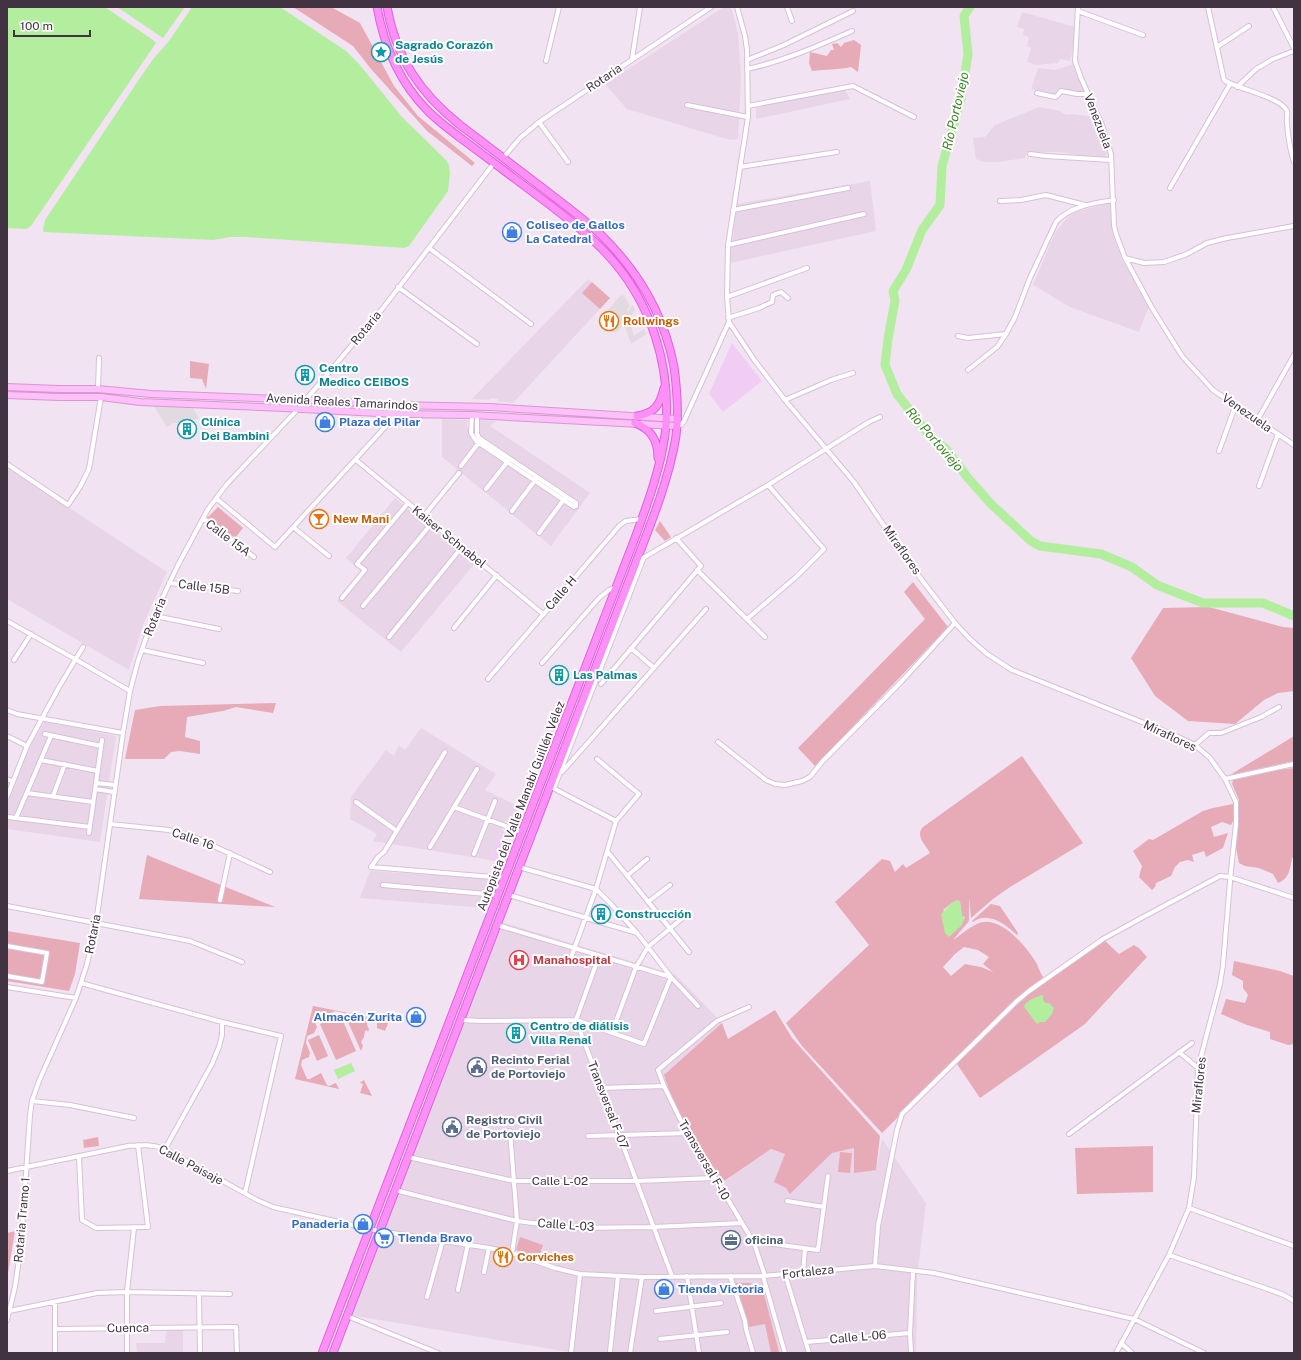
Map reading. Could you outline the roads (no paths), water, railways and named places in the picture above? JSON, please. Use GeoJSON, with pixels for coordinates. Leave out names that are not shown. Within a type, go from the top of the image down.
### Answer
{"type":"FeatureCollection","features":[{"type":"Feature","properties":{"kind":"main road","name":"Autopista del Valle Manabí Guillén Vélez"},"geometry":{"type":"LineString","coordinates":[[322,1353],[642,519],[656,475],[663,445],[666,422],[665,378],[657,342],[646,312],[630,283],[614,261],[578,227],[429,112],[411,91],[390,55],[377,7]]}},
{"type":"Feature","properties":{"kind":"main road","name":"Autopista del Valle Manabí Guillén Vélez"},"geometry":{"type":"LineString","coordinates":[[333,1353],[519,867],[598,669],[667,477],[674,449],[677,422],[675,374],[668,342],[660,319],[643,285],[623,258],[597,231],[438,106],[419,84],[408,68],[399,49],[387,7]]}},
{"type":"Feature","properties":{"kind":"main road"},"geometry":{"type":"LineString","coordinates":[[656,475],[658,452],[656,442],[649,431],[636,420],[655,409],[658,405],[665,378]]}},
{"type":"Feature","properties":{"kind":"main road","name":"Avenida Reales Tamarindos"},"geometry":{"type":"LineString","coordinates":[[7,387],[98,389],[151,394],[490,408],[677,422]]}},
{"type":"Feature","properties":{"kind":"main road"},"geometry":{"type":"LineString","coordinates":[[150,402],[151,394]]}},
{"type":"Feature","properties":{"kind":"main road","name":"Avenida Reales Tamarindos"},"geometry":{"type":"LineString","coordinates":[[7,395],[101,397],[150,402],[397,414],[636,420]]}},
{"type":"Feature","properties":{"kind":"main road"},"geometry":{"type":"LineString","coordinates":[[492,911],[501,914]]}},
{"type":"Feature","properties":{"kind":"street"},"geometry":{"type":"LineString","coordinates":[[546,61],[559,7]]}},
{"type":"Feature","properties":{"kind":"street"},"geometry":{"type":"LineString","coordinates":[[632,60],[640,7]]}},
{"type":"Feature","properties":{"kind":"street","name":"Rotaria"},"geometry":{"type":"LineString","coordinates":[[503,158],[520,138],[539,122],[711,7]]}},
{"type":"Feature","properties":{"kind":"street"},"geometry":{"type":"LineString","coordinates":[[677,422],[681,424],[684,421],[729,320],[727,297],[728,245],[748,117],[745,36],[737,7]]}},
{"type":"Feature","properties":{"kind":"street"},"geometry":{"type":"LineString","coordinates":[[787,7],[792,21]]}},
{"type":"Feature","properties":{"kind":"street"},"geometry":{"type":"LineString","coordinates":[[1208,7],[1224,80],[1237,87],[1270,98],[1285,108],[1288,113],[1286,119],[1294,162]]}},
{"type":"Feature","properties":{"kind":"street"},"geometry":{"type":"LineString","coordinates":[[1273,7],[1294,48]]}},
{"type":"Feature","properties":{"kind":"street"},"geometry":{"type":"LineString","coordinates":[[1078,9],[1143,36]]}},
{"type":"Feature","properties":{"kind":"street","name":"Venezuela"},"geometry":{"type":"LineString","coordinates":[[1078,9],[1075,61],[1102,125],[1111,154],[1116,234],[1125,258],[1152,308],[1182,356],[1213,390],[1236,404],[1294,445]]}},
{"type":"Feature","properties":{"kind":"street"},"geometry":{"type":"LineString","coordinates":[[747,60],[784,45],[853,11]]}},
{"type":"Feature","properties":{"kind":"street"},"geometry":{"type":"LineString","coordinates":[[1217,47],[1249,26]]}},
{"type":"Feature","properties":{"kind":"street"},"geometry":{"type":"LineString","coordinates":[[747,69],[787,58],[852,31]]}},
{"type":"Feature","properties":{"kind":"street"},"geometry":{"type":"LineString","coordinates":[[1237,87],[1256,69],[1273,59],[1294,51]]}},
{"type":"Feature","properties":{"kind":"street"},"geometry":{"type":"LineString","coordinates":[[1170,188],[1230,84]]}},
{"type":"Feature","properties":{"kind":"street"},"geometry":{"type":"LineString","coordinates":[[748,106],[853,86],[914,116]]}},
{"type":"Feature","properties":{"kind":"street"},"geometry":{"type":"LineString","coordinates":[[1037,93],[1055,97],[1061,91],[1077,94],[1089,94]]}},
{"type":"Feature","properties":{"kind":"street"},"geometry":{"type":"LineString","coordinates":[[687,105],[748,117]]}},
{"type":"Feature","properties":{"kind":"street"},"geometry":{"type":"LineString","coordinates":[[539,122],[568,162]]}},
{"type":"Feature","properties":{"kind":"street"},"geometry":{"type":"LineString","coordinates":[[740,167],[837,152]]}},
{"type":"Feature","properties":{"kind":"street"},"geometry":{"type":"LineString","coordinates":[[1030,154],[1111,160]]}},
{"type":"Feature","properties":{"kind":"street","name":"Rotaria"},"geometry":{"type":"LineString","coordinates":[[26,1168],[32,1101],[39,1081],[76,998],[89,958],[96,923],[115,785],[130,691],[142,650],[169,583],[202,518],[216,498],[242,466],[298,409],[336,364],[429,248],[494,163]]}},
{"type":"Feature","properties":{"kind":"street"},"geometry":{"type":"LineString","coordinates":[[733,210],[848,188]]}},
{"type":"Feature","properties":{"kind":"street"},"geometry":{"type":"LineString","coordinates":[[1000,201],[1021,200],[1046,195],[1085,205]]}},
{"type":"Feature","properties":{"kind":"street"},"geometry":{"type":"LineString","coordinates":[[968,370],[997,347],[1006,334],[1015,317],[1030,278],[1056,222],[1061,216],[1085,205],[1114,200]]}},
{"type":"Feature","properties":{"kind":"street"},"geometry":{"type":"LineString","coordinates":[[728,245],[864,214]]}},
{"type":"Feature","properties":{"kind":"street"},"geometry":{"type":"LineString","coordinates":[[1125,258],[1144,263],[1164,262],[1187,254],[1207,243],[1294,226]]}},
{"type":"Feature","properties":{"kind":"street"},"geometry":{"type":"LineString","coordinates":[[429,248],[531,324]]}},
{"type":"Feature","properties":{"kind":"street"},"geometry":{"type":"LineString","coordinates":[[727,297],[807,268]]}},
{"type":"Feature","properties":{"kind":"street"},"geometry":{"type":"LineString","coordinates":[[398,287],[476,344]]}},
{"type":"Feature","properties":{"kind":"street"},"geometry":{"type":"LineString","coordinates":[[729,320],[772,302],[773,295],[781,292],[788,298]]}},
{"type":"Feature","properties":{"kind":"street","name":"Miraflores"},"geometry":{"type":"LineString","coordinates":[[729,320],[755,361],[785,400],[854,482],[915,571],[955,623],[977,645],[1005,666],[1167,732],[1195,745],[1210,758],[1225,780],[1236,802],[1236,824],[1222,971],[1198,1068],[1194,1177],[1189,1208],[1169,1256],[1116,1353]]}},
{"type":"Feature","properties":{"kind":"street"},"geometry":{"type":"LineString","coordinates":[[958,336],[968,338],[1006,334]]}},
{"type":"Feature","properties":{"kind":"street"},"geometry":{"type":"LineString","coordinates":[[1258,419],[1294,355]]}},
{"type":"Feature","properties":{"kind":"street"},"geometry":{"type":"LineString","coordinates":[[98,389],[99,358]]}},
{"type":"Feature","properties":{"kind":"street"},"geometry":{"type":"LineString","coordinates":[[785,400],[831,380],[853,373]]}},
{"type":"Feature","properties":{"kind":"street"},"geometry":{"type":"LineString","coordinates":[[7,464],[68,505],[80,486],[88,469],[101,397]]}},
{"type":"Feature","properties":{"kind":"street"},"geometry":{"type":"LineString","coordinates":[[1218,451],[1236,404]]}},
{"type":"Feature","properties":{"kind":"street"},"geometry":{"type":"LineString","coordinates":[[216,498],[275,547],[397,414]]}},
{"type":"Feature","properties":{"kind":"street"},"geometry":{"type":"LineString","coordinates":[[474,415],[472,435],[476,441],[480,442],[565,498],[539,533]]}},
{"type":"Feature","properties":{"kind":"street"},"geometry":{"type":"LineString","coordinates":[[636,562],[869,422],[880,418]]}},
{"type":"Feature","properties":{"kind":"street"},"geometry":{"type":"LineString","coordinates":[[1259,486],[1278,434]]}},
{"type":"Feature","properties":{"kind":"street"},"geometry":{"type":"LineString","coordinates":[[461,466],[480,442]]}},
{"type":"Feature","properties":{"kind":"street","name":"Kaiser Schnabel"},"geometry":{"type":"LineString","coordinates":[[356,460],[543,614]]}},
{"type":"Feature","properties":{"kind":"street"},"geometry":{"type":"LineString","coordinates":[[486,489],[508,460]]}},
{"type":"Feature","properties":{"kind":"street"},"geometry":{"type":"LineString","coordinates":[[424,516],[459,474]]}},
{"type":"Feature","properties":{"kind":"street"},"geometry":{"type":"LineString","coordinates":[[512,511],[536,479]]}},
{"type":"Feature","properties":{"kind":"street"},"geometry":{"type":"LineString","coordinates":[[747,620],[796,577],[824,549],[768,484]]}},
{"type":"Feature","properties":{"kind":"street"},"geometry":{"type":"LineString","coordinates":[[342,598],[365,570],[357,564],[408,503]]}},
{"type":"Feature","properties":{"kind":"street","name":"Calle 15A"},"geometry":{"type":"LineString","coordinates":[[202,518],[254,557]]}},
{"type":"Feature","properties":{"kind":"street","name":"Calle H"},"geometry":{"type":"LineString","coordinates":[[488,679],[620,525],[626,521],[642,519]]}},
{"type":"Feature","properties":{"kind":"street"},"geometry":{"type":"LineString","coordinates":[[364,606],[432,523]]}},
{"type":"Feature","properties":{"kind":"street"},"geometry":{"type":"LineString","coordinates":[[293,527],[329,556]]}},
{"type":"Feature","properties":{"kind":"street"},"geometry":{"type":"LineString","coordinates":[[601,684],[701,566],[676,538]]}},
{"type":"Feature","properties":{"kind":"street"},"geometry":{"type":"LineString","coordinates":[[389,636],[462,547]]}},
{"type":"Feature","properties":{"kind":"street"},"geometry":{"type":"LineString","coordinates":[[552,786],[560,774],[598,669],[644,557]]}},
{"type":"Feature","properties":{"kind":"street"},"geometry":{"type":"LineString","coordinates":[[697,570],[765,636]]}},
{"type":"Feature","properties":{"kind":"street"},"geometry":{"type":"LineString","coordinates":[[454,628],[497,575]]}},
{"type":"Feature","properties":{"kind":"street","name":"Calle 15B"},"geometry":{"type":"LineString","coordinates":[[169,583],[238,591]]}},
{"type":"Feature","properties":{"kind":"street"},"geometry":{"type":"LineString","coordinates":[[542,663],[599,598],[608,590],[616,587]]}},
{"type":"Feature","properties":{"kind":"street"},"geometry":{"type":"LineString","coordinates":[[599,598],[603,598],[610,603]]}},
{"type":"Feature","properties":{"kind":"street"},"geometry":{"type":"LineString","coordinates":[[552,786],[560,774],[706,609]]}},
{"type":"Feature","properties":{"kind":"street"},"geometry":{"type":"LineString","coordinates":[[155,616],[219,629]]}},
{"type":"Feature","properties":{"kind":"street"},"geometry":{"type":"LineString","coordinates":[[7,621],[130,691]]}},
{"type":"Feature","properties":{"kind":"street"},"geometry":{"type":"LineString","coordinates":[[718,742],[766,780],[775,784],[785,785],[802,781],[810,777],[822,762],[902,681],[955,623]]}},
{"type":"Feature","properties":{"kind":"street"},"geometry":{"type":"LineString","coordinates":[[14,660],[31,634]]}},
{"type":"Feature","properties":{"kind":"street"},"geometry":{"type":"LineString","coordinates":[[7,797],[27,746],[83,647]]}},
{"type":"Feature","properties":{"kind":"street"},"geometry":{"type":"LineString","coordinates":[[631,648],[654,668]]}},
{"type":"Feature","properties":{"kind":"street"},"geometry":{"type":"LineString","coordinates":[[142,650],[202,663]]}},
{"type":"Feature","properties":{"kind":"street"},"geometry":{"type":"LineString","coordinates":[[598,669],[611,672]]}},
{"type":"Feature","properties":{"kind":"street"},"geometry":{"type":"LineString","coordinates":[[1195,745],[1209,733],[1221,733],[1261,717],[1279,707]]}},
{"type":"Feature","properties":{"kind":"street"},"geometry":{"type":"LineString","coordinates":[[7,710],[123,733]]}},
{"type":"Feature","properties":{"kind":"street"},"geometry":{"type":"LineString","coordinates":[[44,734],[101,746]]}},
{"type":"Feature","properties":{"kind":"street"},"geometry":{"type":"LineString","coordinates":[[7,736],[27,746]]}},
{"type":"Feature","properties":{"kind":"street"},"geometry":{"type":"LineString","coordinates":[[16,818],[51,736]]}},
{"type":"Feature","properties":{"kind":"street"},"geometry":{"type":"LineString","coordinates":[[89,832],[102,740]]}},
{"type":"Feature","properties":{"kind":"street"},"geometry":{"type":"LineString","coordinates":[[446,752],[384,852],[378,857],[371,867],[505,878]]}},
{"type":"Feature","properties":{"kind":"street"},"geometry":{"type":"LineString","coordinates":[[570,963],[596,889],[616,821],[639,794],[597,759]]}},
{"type":"Feature","properties":{"kind":"street"},"geometry":{"type":"LineString","coordinates":[[41,760],[98,770]]}},
{"type":"Feature","properties":{"kind":"street"},"geometry":{"type":"LineString","coordinates":[[53,796],[65,764]]}},
{"type":"Feature","properties":{"kind":"street"},"geometry":{"type":"LineString","coordinates":[[1225,780],[1294,764]]}},
{"type":"Feature","properties":{"kind":"street"},"geometry":{"type":"LineString","coordinates":[[430,847],[477,769]]}},
{"type":"Feature","properties":{"kind":"street"},"geometry":{"type":"LineString","coordinates":[[7,778],[13,782]]}},
{"type":"Feature","properties":{"kind":"street"},"geometry":{"type":"LineString","coordinates":[[96,783],[115,785]]}},
{"type":"Feature","properties":{"kind":"street"},"geometry":{"type":"LineString","coordinates":[[552,786],[616,821]]}},
{"type":"Feature","properties":{"kind":"street"},"geometry":{"type":"LineString","coordinates":[[95,789],[114,792]]}},
{"type":"Feature","properties":{"kind":"street"},"geometry":{"type":"LineString","coordinates":[[27,793],[93,802]]}},
{"type":"Feature","properties":{"kind":"street"},"geometry":{"type":"LineString","coordinates":[[474,854],[495,801]]}},
{"type":"Feature","properties":{"kind":"street"},"geometry":{"type":"LineString","coordinates":[[356,802],[396,831]]}},
{"type":"Feature","properties":{"kind":"street"},"geometry":{"type":"LineString","coordinates":[[454,807],[522,832]]}},
{"type":"Feature","properties":{"kind":"street"},"geometry":{"type":"LineString","coordinates":[[8,817],[90,827]]}},
{"type":"Feature","properties":{"kind":"street","name":"Calle 16"},"geometry":{"type":"LineString","coordinates":[[110,824],[169,830],[194,837],[270,872]]}},
{"type":"Feature","properties":{"kind":"street"},"geometry":{"type":"LineString","coordinates":[[607,851],[689,952]]}},
{"type":"Feature","properties":{"kind":"street"},"geometry":{"type":"LineString","coordinates":[[220,900],[230,853]]}},
{"type":"Feature","properties":{"kind":"street"},"geometry":{"type":"LineString","coordinates":[[627,876],[647,859]]}},
{"type":"Feature","properties":{"kind":"street"},"geometry":{"type":"LineString","coordinates":[[519,867],[596,889],[611,904],[648,947],[671,977],[698,1006]]}},
{"type":"Feature","properties":{"kind":"street"},"geometry":{"type":"LineString","coordinates":[[875,1266],[878,1226],[885,1186],[902,1114],[1029,991],[1103,939],[1220,876],[1230,877],[1294,898]]}},
{"type":"Feature","properties":{"kind":"street"},"geometry":{"type":"LineString","coordinates":[[383,885],[498,895]]}},
{"type":"Feature","properties":{"kind":"street"},"geometry":{"type":"LineString","coordinates":[[648,902],[670,885]]}},
{"type":"Feature","properties":{"kind":"street"},"geometry":{"type":"LineString","coordinates":[[509,895],[637,934]]}},
{"type":"Feature","properties":{"kind":"street"},"geometry":{"type":"LineString","coordinates":[[7,906],[190,941],[242,962]]}},
{"type":"Feature","properties":{"kind":"street"},"geometry":{"type":"LineString","coordinates":[[612,1032],[636,967],[648,947],[685,916]]}},
{"type":"Feature","properties":{"kind":"street"},"geometry":{"type":"LineString","coordinates":[[497,925],[671,977]]}},
{"type":"Feature","properties":{"kind":"street"},"geometry":{"type":"LineString","coordinates":[[7,946],[47,953],[42,982],[7,976]]}},
{"type":"Feature","properties":{"kind":"street"},"geometry":{"type":"LineString","coordinates":[[576,1020],[599,956]]}},
{"type":"Feature","properties":{"kind":"street"},"geometry":{"type":"LineString","coordinates":[[460,1020],[576,1020],[644,1044],[671,977]]}},
{"type":"Feature","properties":{"kind":"street"},"geometry":{"type":"LineString","coordinates":[[81,983],[222,1022],[281,1036],[245,1193]]}},
{"type":"Feature","properties":{"kind":"street"},"geometry":{"type":"LineString","coordinates":[[7,987],[76,998]]}},
{"type":"Feature","properties":{"kind":"street","name":"Transversal F-10"},"geometry":{"type":"LineString","coordinates":[[749,1007],[717,1021],[658,1070],[664,1086],[688,1133],[754,1243],[785,1353]]}},
{"type":"Feature","properties":{"kind":"street","name":"Transversal F-07"},"geometry":{"type":"LineString","coordinates":[[576,1020],[672,1276]]}},
{"type":"Feature","properties":{"kind":"street"},"geometry":{"type":"LineString","coordinates":[[166,1149],[212,1064],[222,1035],[222,1022]]}},
{"type":"Feature","properties":{"kind":"street"},"geometry":{"type":"LineString","coordinates":[[1069,1134],[1192,1043]]}},
{"type":"Feature","properties":{"kind":"street"},"geometry":{"type":"LineString","coordinates":[[1179,1052],[1198,1068]]}},
{"type":"Feature","properties":{"kind":"street"},"geometry":{"type":"LineString","coordinates":[[601,1088],[664,1086]]}},
{"type":"Feature","properties":{"kind":"street"},"geometry":{"type":"LineString","coordinates":[[32,1101],[70,1105],[134,1118]]}},
{"type":"Feature","properties":{"kind":"street"},"geometry":{"type":"LineString","coordinates":[[510,1131],[517,1221],[512,1253]]}},
{"type":"Feature","properties":{"kind":"street"},"geometry":{"type":"LineString","coordinates":[[588,1136],[688,1133]]}},
{"type":"Feature","properties":{"kind":"street"},"geometry":{"type":"LineString","coordinates":[[79,1157],[82,1220],[96,1228],[148,1227],[138,1145]]}},
{"type":"Feature","properties":{"kind":"street","name":"Calle Paisaje"},"geometry":{"type":"LineString","coordinates":[[7,1171],[138,1145],[155,1146],[166,1149],[245,1193],[273,1206],[379,1230]]}},
{"type":"Feature","properties":{"kind":"street","name":"Calle L-02"},"geometry":{"type":"LineString","coordinates":[[408,1157],[514,1181],[637,1181],[714,1178]]}},
{"type":"Feature","properties":{"kind":"street","name":"Rotaria Tramo 1"},"geometry":{"type":"LineString","coordinates":[[7,1320],[15,1287],[21,1246],[26,1168]]}},
{"type":"Feature","properties":{"kind":"street"},"geometry":{"type":"LineString","coordinates":[[759,1242],[818,1250],[828,1176]]}},
{"type":"Feature","properties":{"kind":"street","name":"Calle L-03"},"geometry":{"type":"LineString","coordinates":[[395,1190],[517,1221],[572,1228],[654,1227],[742,1223]]}},
{"type":"Feature","properties":{"kind":"street"},"geometry":{"type":"LineString","coordinates":[[787,1201],[824,1207]]}},
{"type":"Feature","properties":{"kind":"street"},"geometry":{"type":"LineString","coordinates":[[1189,1208],[1294,1246]]}},
{"type":"Feature","properties":{"kind":"street"},"geometry":{"type":"LineString","coordinates":[[127,1353],[126,1292],[134,1228]]}},
{"type":"Feature","properties":{"kind":"street","name":"Fortaleza"},"geometry":{"type":"LineString","coordinates":[[379,1230],[468,1244],[512,1253],[555,1268],[580,1274],[642,1277],[764,1276],[875,1266],[934,1273],[1134,1319],[1204,1353]]}},
{"type":"Feature","properties":{"kind":"street"},"geometry":{"type":"LineString","coordinates":[[427,1298],[443,1240]]}},
{"type":"Feature","properties":{"kind":"street"},"geometry":{"type":"LineString","coordinates":[[458,1290],[468,1244]]}},
{"type":"Feature","properties":{"kind":"street"},"geometry":{"type":"LineString","coordinates":[[484,1272],[489,1248]]}},
{"type":"Feature","properties":{"kind":"street"},"geometry":{"type":"LineString","coordinates":[[803,1272],[805,1249]]}},
{"type":"Feature","properties":{"kind":"street"},"geometry":{"type":"LineString","coordinates":[[1169,1256],[1284,1295],[1294,1301]]}},
{"type":"Feature","properties":{"kind":"street"},"geometry":{"type":"LineString","coordinates":[[911,1353],[910,1332],[913,1271]]}},
{"type":"Feature","properties":{"kind":"street"},"geometry":{"type":"LineString","coordinates":[[571,1353],[580,1274]]}},
{"type":"Feature","properties":{"kind":"street"},"geometry":{"type":"LineString","coordinates":[[785,1274],[809,1353]]}},
{"type":"Feature","properties":{"kind":"street"},"geometry":{"type":"LineString","coordinates":[[610,1352],[618,1276]]}},
{"type":"Feature","properties":{"kind":"street"},"geometry":{"type":"LineString","coordinates":[[687,1276],[699,1353]]}},
{"type":"Feature","properties":{"kind":"street"},"geometry":{"type":"LineString","coordinates":[[730,1276],[745,1321],[753,1353]]}},
{"type":"Feature","properties":{"kind":"street"},"geometry":{"type":"LineString","coordinates":[[630,1353],[642,1277]]}},
{"type":"Feature","properties":{"kind":"street"},"geometry":{"type":"LineString","coordinates":[[9,1311],[97,1293],[126,1292],[230,1294]]}},
{"type":"Feature","properties":{"kind":"street"},"geometry":{"type":"LineString","coordinates":[[199,1294],[200,1353]]}},
{"type":"Feature","properties":{"kind":"street"},"geometry":{"type":"LineString","coordinates":[[55,1302],[56,1353]]}},
{"type":"Feature","properties":{"kind":"street"},"geometry":{"type":"LineString","coordinates":[[656,1311],[721,1303]]}},
{"type":"Feature","properties":{"kind":"street"},"geometry":{"type":"LineString","coordinates":[[347,1316],[438,1353]]}},
{"type":"Feature","properties":{"kind":"street","name":"Cuenca"},"geometry":{"type":"LineString","coordinates":[[55,1329],[236,1327],[237,1353]]}},
{"type":"Feature","properties":{"kind":"street"},"geometry":{"type":"LineString","coordinates":[[660,1339],[696,1334],[727,1332]]}},
{"type":"Feature","properties":{"kind":"street","name":"Calle L-06"},"geometry":{"type":"LineString","coordinates":[[806,1342],[910,1332]]}},
{"type":"Feature","properties":{"kind":"street"},"geometry":{"type":"LineString","coordinates":[[1121,1343],[1132,1353]]}},
{"type":"Feature","properties":{"kind":"waterway","name":"Río Portoviejo"},"geometry":{"type":"LineString","coordinates":[[970,7],[964,16],[968,54],[961,99],[942,166],[940,205],[922,230],[906,270],[893,291],[895,301],[885,365],[897,394],[929,435],[946,449],[968,478],[991,504],[1031,541],[1040,546],[1101,554],[1132,567],[1157,585],[1203,603],[1263,603],[1294,616]]}},
{"type":"Feature","properties":{"kind":"place","name":"Sagrado Corazón de Jesús"},"geometry":{"type":"Point","coordinates":[381,52]}},
{"type":"Feature","properties":{"kind":"place","name":"Coliseo de Gallos La Catedral"},"geometry":{"type":"Point","coordinates":[512,232]}},
{"type":"Feature","properties":{"kind":"place","name":"Rollwings"},"geometry":{"type":"Point","coordinates":[609,321]}},
{"type":"Feature","properties":{"kind":"place","name":"Centro Medico CEIBOS"},"geometry":{"type":"Point","coordinates":[305,375]}},
{"type":"Feature","properties":{"kind":"place","name":"Plaza del Pilar"},"geometry":{"type":"Point","coordinates":[325,422]}},
{"type":"Feature","properties":{"kind":"place","name":"Clínica Dei Bambini"},"geometry":{"type":"Point","coordinates":[187,429]}},
{"type":"Feature","properties":{"kind":"place","name":"New Mani"},"geometry":{"type":"Point","coordinates":[319,519]}},
{"type":"Feature","properties":{"kind":"place","name":"Las Palmas"},"geometry":{"type":"Point","coordinates":[559,675]}},
{"type":"Feature","properties":{"kind":"place","name":"Construcción"},"geometry":{"type":"Point","coordinates":[601,914]}},
{"type":"Feature","properties":{"kind":"place","name":"Manahospital"},"geometry":{"type":"Point","coordinates":[519,960]}},
{"type":"Feature","properties":{"kind":"place","name":"Almacén Zurita"},"geometry":{"type":"Point","coordinates":[416,1017]}},
{"type":"Feature","properties":{"kind":"place","name":"Centro de diálisis Villa Renal"},"geometry":{"type":"Point","coordinates":[516,1033]}},
{"type":"Feature","properties":{"kind":"place","name":"Recinto Ferial de Portoviejo"},"geometry":{"type":"Point","coordinates":[477,1067]}},
{"type":"Feature","properties":{"kind":"place","name":"Registro Civil de Portoviejo"},"geometry":{"type":"Point","coordinates":[452,1127]}},
{"type":"Feature","properties":{"kind":"place","name":"Panaderia"},"geometry":{"type":"Point","coordinates":[363,1224]}},
{"type":"Feature","properties":{"kind":"place","name":"TIenda Bravo"},"geometry":{"type":"Point","coordinates":[384,1238]}},
{"type":"Feature","properties":{"kind":"place","name":"oficina"},"geometry":{"type":"Point","coordinates":[731,1240]}},
{"type":"Feature","properties":{"kind":"place","name":"Corviches"},"geometry":{"type":"Point","coordinates":[503,1257]}},
{"type":"Feature","properties":{"kind":"place","name":"Tienda Victoria"},"geometry":{"type":"Point","coordinates":[664,1289]}}]}
